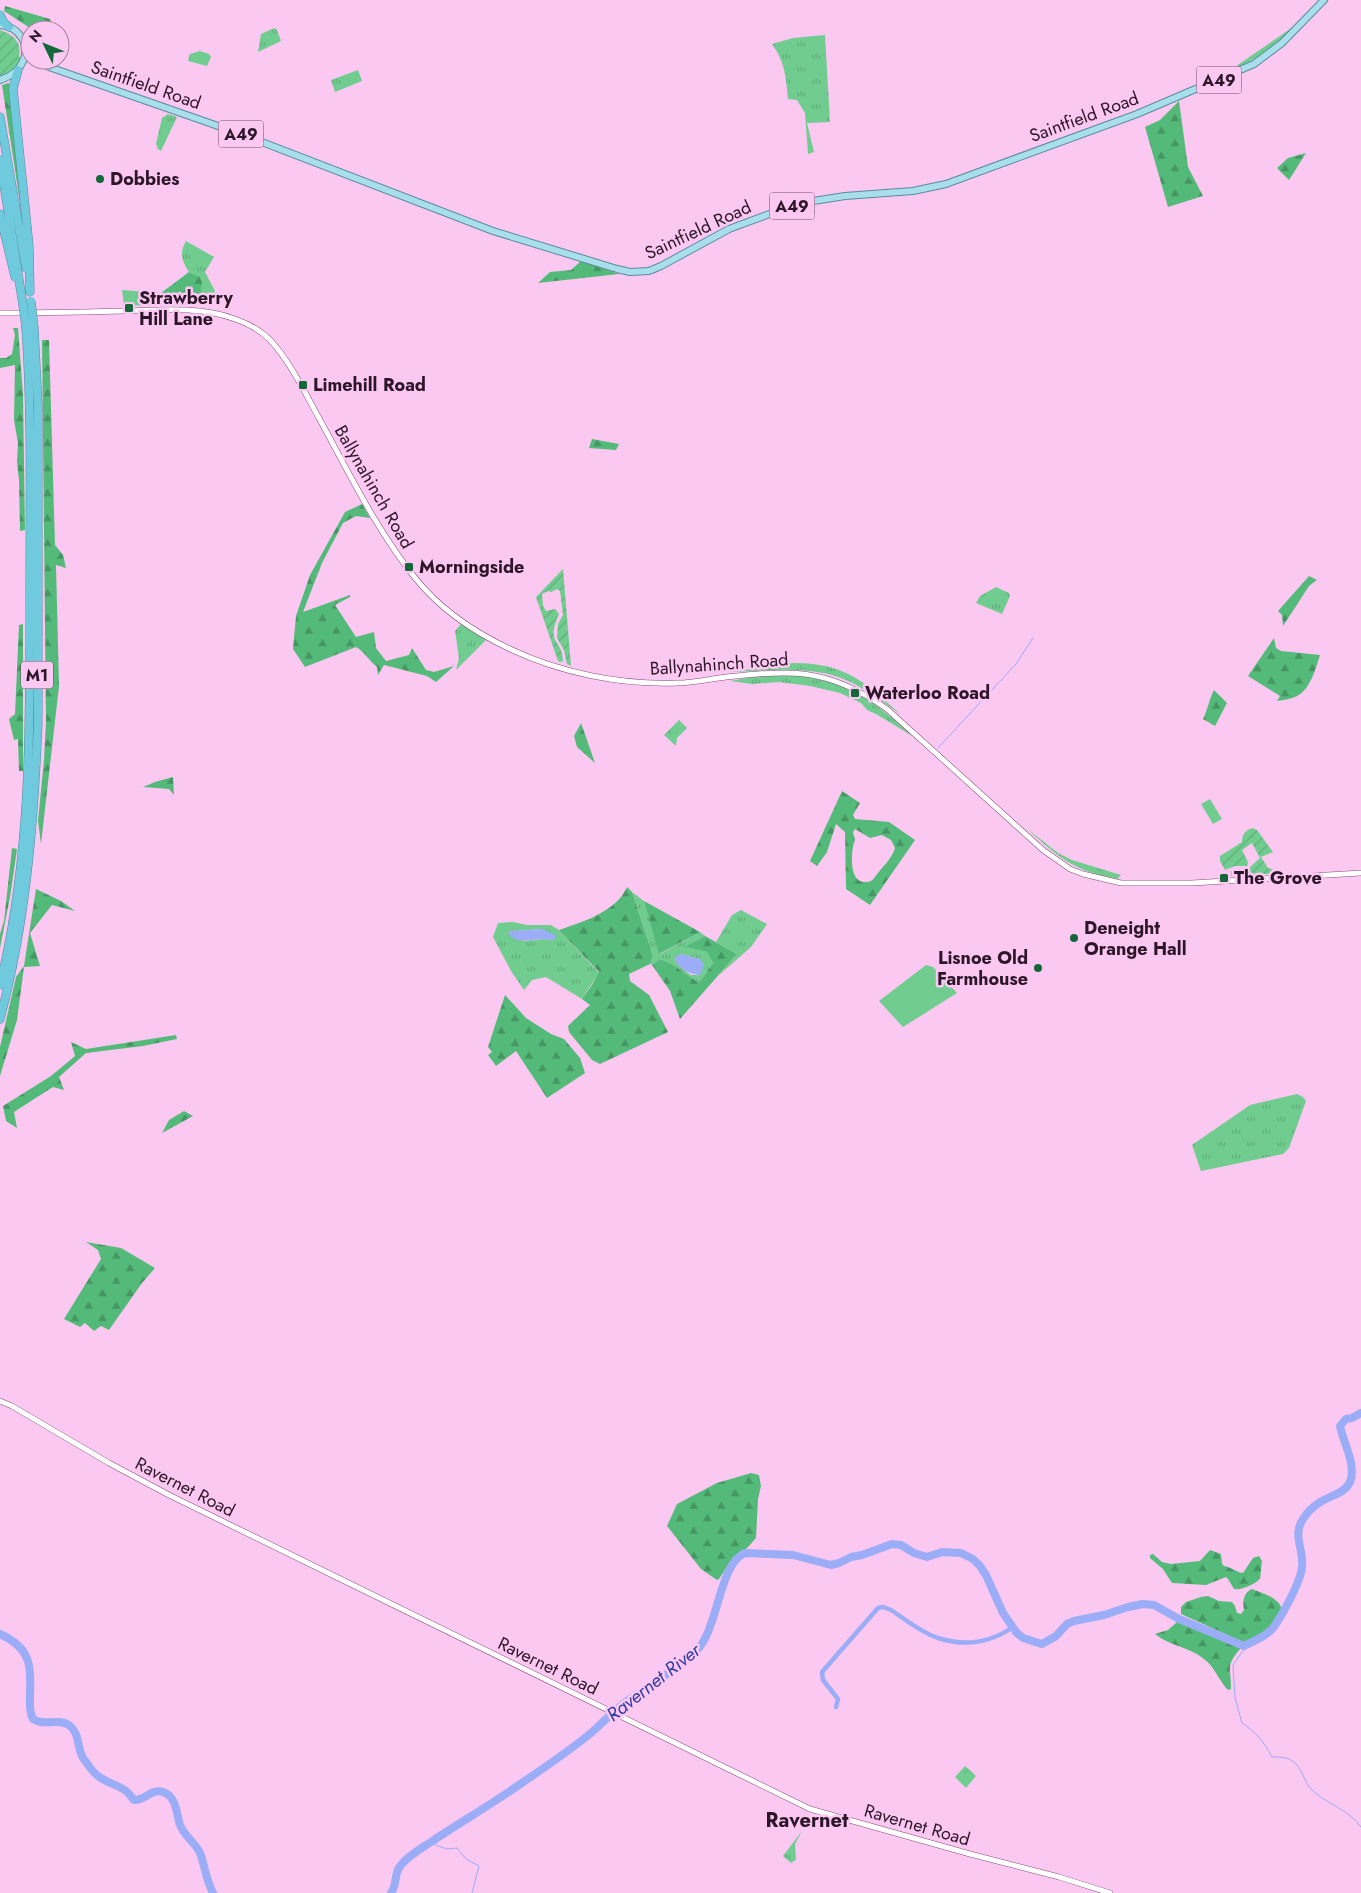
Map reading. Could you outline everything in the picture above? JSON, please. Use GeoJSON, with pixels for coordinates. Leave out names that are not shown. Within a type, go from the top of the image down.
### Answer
{"type":"FeatureCollection","features":[{"type":"Feature","properties":{"kind":"highway"},"geometry":{"type":"LineString","coordinates":[[0,15],[4,24],[8,27]]}},
{"type":"Feature","properties":{"kind":"highway"},"geometry":{"type":"LineString","coordinates":[[20,67],[13,89],[29,246],[30,292]]}},
{"type":"Feature","properties":{"kind":"highway","name":"M1"},"geometry":{"type":"LineString","coordinates":[[0,117],[30,292],[26,302]]}},
{"type":"Feature","properties":{"kind":"highway","name":"M1"},"geometry":{"type":"LineString","coordinates":[[0,160],[26,302],[38,405],[36,771],[28,872],[21,919],[0,1019]]}},
{"type":"Feature","properties":{"kind":"highway"},"geometry":{"type":"LineString","coordinates":[[0,214],[12,265],[26,302]]}},
{"type":"Feature","properties":{"kind":"highway","name":"M1"},"geometry":{"type":"LineString","coordinates":[[0,985],[16,900],[29,750],[30,328]]}},
{"type":"Feature","properties":{"kind":"main road","name":"Saintfield Road"},"geometry":{"type":"LineString","coordinates":[[62,70],[241,134],[493,231],[617,269],[641,272],[661,266],[729,229],[783,209],[820,199],[913,191],[946,184],[1181,96],[1262,59],[1282,43],[1324,0]]}},
{"type":"Feature","properties":{"kind":"main road"},"geometry":{"type":"LineString","coordinates":[[0,25],[8,27],[20,36]]}},
{"type":"Feature","properties":{"kind":"main road","name":"A49"},"geometry":{"type":"LineString","coordinates":[[0,80],[20,67]]}},
{"type":"Feature","properties":{"kind":"street","name":"Ballynahinch Road"},"geometry":{"type":"LineString","coordinates":[[0,313],[199,310],[235,319],[258,329],[279,351],[295,376],[393,548],[415,578],[436,602],[461,622],[492,640],[531,658],[573,671],[632,682],[679,683],[788,672],[830,678],[858,690],[887,710],[1043,850],[1070,869],[1098,878],[1121,882],[1160,884],[1361,873]]}},
{"type":"Feature","properties":{"kind":"street","name":"Ravernet Road"},"geometry":{"type":"LineString","coordinates":[[0,1401],[12,1406],[101,1459],[169,1495],[810,1809],[1059,1877],[1110,1893]]}},
{"type":"Feature","properties":{"kind":"green space"},"geometry":{"type":"Polygon","coordinates":[[[5,6],[50,20],[20,21],[4,11],[5,6]]]}},
{"type":"Feature","properties":{"kind":"green space"},"geometry":{"type":"Polygon","coordinates":[[[1293,27],[1259,56],[1226,73],[1293,27]]]}},
{"type":"Feature","properties":{"kind":"green space"},"geometry":{"type":"Polygon","coordinates":[[[274,28],[277,30],[281,41],[258,52],[261,34],[274,28]]]}},
{"type":"Feature","properties":{"kind":"green space"},"geometry":{"type":"Polygon","coordinates":[[[0,30],[9,34],[18,43],[20,61],[11,72],[0,76],[0,30]]]}},
{"type":"Feature","properties":{"kind":"green space"},"geometry":{"type":"Polygon","coordinates":[[[825,35],[830,122],[807,123],[814,152],[808,154],[805,113],[797,100],[788,99],[780,57],[772,44],[793,38],[825,35]]]}},
{"type":"Feature","properties":{"kind":"green space"},"geometry":{"type":"Polygon","coordinates":[[[200,51],[209,54],[211,57],[207,66],[188,61],[190,54],[200,51]]]}},
{"type":"Feature","properties":{"kind":"green space"},"geometry":{"type":"Polygon","coordinates":[[[358,70],[362,81],[335,92],[331,80],[358,70]]]}},
{"type":"Feature","properties":{"kind":"green space"},"geometry":{"type":"Polygon","coordinates":[[[9,83],[24,229],[2,85],[9,83]]]}},
{"type":"Feature","properties":{"kind":"green space"},"geometry":{"type":"Polygon","coordinates":[[[1179,101],[1188,167],[1203,196],[1168,207],[1145,127],[1160,120],[1179,101]]]}},
{"type":"Feature","properties":{"kind":"green space"},"geometry":{"type":"Polygon","coordinates":[[[168,114],[177,117],[161,151],[156,144],[162,118],[168,114]]]}},
{"type":"Feature","properties":{"kind":"green space"},"geometry":{"type":"Polygon","coordinates":[[[1306,153],[1289,180],[1277,168],[1288,158],[1306,153]]]}},
{"type":"Feature","properties":{"kind":"green space"},"geometry":{"type":"Polygon","coordinates":[[[186,241],[214,257],[205,272],[215,291],[212,305],[170,305],[161,303],[160,306],[124,305],[122,290],[161,293],[161,302],[194,274],[189,272],[183,261],[182,253],[186,241]]]}},
{"type":"Feature","properties":{"kind":"green space"},"geometry":{"type":"Polygon","coordinates":[[[581,261],[619,274],[538,283],[550,272],[571,270],[581,261]]]}},
{"type":"Feature","properties":{"kind":"green space"},"geometry":{"type":"Polygon","coordinates":[[[189,272],[200,277],[202,283],[199,299],[160,303],[161,293],[189,272]]]}},
{"type":"Feature","properties":{"kind":"green space"},"geometry":{"type":"Polygon","coordinates":[[[13,328],[18,328],[23,395],[25,530],[20,531],[18,443],[14,420],[15,365],[0,368],[0,358],[6,358],[12,354],[15,335],[13,328]]]}},
{"type":"Feature","properties":{"kind":"green space"},"geometry":{"type":"Polygon","coordinates":[[[42,340],[49,340],[55,545],[63,555],[66,568],[56,565],[59,686],[41,844],[38,821],[46,722],[42,340]]]}},
{"type":"Feature","properties":{"kind":"green space"},"geometry":{"type":"Polygon","coordinates":[[[592,439],[619,444],[616,450],[589,448],[592,439]]]}},
{"type":"Feature","properties":{"kind":"green space"},"geometry":{"type":"Polygon","coordinates":[[[362,504],[370,518],[356,516],[343,523],[322,563],[303,612],[350,595],[350,597],[335,605],[356,637],[374,632],[376,648],[386,661],[409,655],[412,648],[426,670],[434,672],[454,666],[436,682],[427,676],[384,665],[378,675],[377,667],[356,647],[305,667],[293,649],[296,616],[310,575],[345,512],[362,504]]]}},
{"type":"Feature","properties":{"kind":"green space"},"geometry":{"type":"Polygon","coordinates":[[[563,569],[571,666],[567,664],[564,650],[557,638],[558,624],[563,615],[560,591],[557,589],[542,594],[543,606],[546,611],[555,609],[559,614],[555,624],[554,637],[562,653],[563,661],[561,662],[558,661],[536,597],[563,569]]]}},
{"type":"Feature","properties":{"kind":"green space"},"geometry":{"type":"Polygon","coordinates":[[[1309,576],[1317,580],[1309,586],[1283,626],[1282,615],[1278,611],[1309,576]]]}},
{"type":"Feature","properties":{"kind":"green space"},"geometry":{"type":"Polygon","coordinates":[[[996,587],[1009,593],[1010,596],[1002,614],[976,603],[980,596],[996,587]]]}},
{"type":"Feature","properties":{"kind":"green space"},"geometry":{"type":"Polygon","coordinates":[[[23,624],[23,771],[19,771],[18,739],[14,740],[9,719],[15,714],[19,625],[23,624]]]}},
{"type":"Feature","properties":{"kind":"green space"},"geometry":{"type":"Polygon","coordinates":[[[461,624],[486,640],[456,670],[459,658],[455,631],[461,624]]]}},
{"type":"Feature","properties":{"kind":"green space"},"geometry":{"type":"Polygon","coordinates":[[[1274,638],[1276,648],[1281,651],[1320,655],[1306,689],[1295,697],[1277,701],[1280,696],[1248,676],[1274,638]]]}},
{"type":"Feature","properties":{"kind":"green space"},"geometry":{"type":"Polygon","coordinates":[[[793,663],[827,666],[853,676],[901,715],[864,689],[844,679],[823,673],[800,670],[730,672],[793,663]]]}},
{"type":"Feature","properties":{"kind":"green space"},"geometry":{"type":"Polygon","coordinates":[[[759,676],[805,676],[823,679],[844,686],[876,705],[914,737],[867,710],[861,703],[840,693],[810,686],[779,682],[752,684],[730,681],[759,676]]]}},
{"type":"Feature","properties":{"kind":"green space"},"geometry":{"type":"Polygon","coordinates":[[[1214,690],[1227,703],[1215,726],[1203,719],[1214,690]]]}},
{"type":"Feature","properties":{"kind":"green space"},"geometry":{"type":"Polygon","coordinates":[[[679,720],[687,728],[677,738],[676,746],[664,735],[679,720]]]}},
{"type":"Feature","properties":{"kind":"green space"},"geometry":{"type":"Polygon","coordinates":[[[581,723],[595,763],[577,747],[574,736],[581,723]]]}},
{"type":"Feature","properties":{"kind":"green space"},"geometry":{"type":"Polygon","coordinates":[[[173,777],[174,795],[169,789],[143,787],[155,782],[173,777]]]}},
{"type":"Feature","properties":{"kind":"green space"},"geometry":{"type":"Polygon","coordinates":[[[842,791],[860,803],[853,815],[855,819],[889,822],[915,840],[870,905],[846,889],[845,832],[836,824],[827,852],[817,866],[810,861],[842,791]],[[855,829],[853,832],[855,839],[852,852],[854,874],[861,881],[867,882],[873,879],[895,848],[891,840],[882,835],[870,838],[855,829]]]}},
{"type":"Feature","properties":{"kind":"green space"},"geometry":{"type":"Polygon","coordinates":[[[1210,799],[1222,819],[1213,824],[1201,804],[1210,799]]]}},
{"type":"Feature","properties":{"kind":"green space"},"geometry":{"type":"Polygon","coordinates":[[[1025,827],[1058,853],[1072,860],[1121,875],[1117,879],[1077,867],[1056,854],[1025,827]]]}},
{"type":"Feature","properties":{"kind":"green space"},"geometry":{"type":"Polygon","coordinates":[[[1252,828],[1257,830],[1273,852],[1261,857],[1268,868],[1284,873],[1231,876],[1231,871],[1248,869],[1260,858],[1252,843],[1242,850],[1248,862],[1247,866],[1235,866],[1225,870],[1220,861],[1220,856],[1242,842],[1244,833],[1252,828]]]}},
{"type":"Feature","properties":{"kind":"green space"},"geometry":{"type":"Polygon","coordinates":[[[12,848],[17,849],[0,948],[0,934],[4,921],[12,848]]]}},
{"type":"Feature","properties":{"kind":"green space"},"geometry":{"type":"Polygon","coordinates":[[[627,887],[632,892],[653,956],[650,964],[629,974],[630,981],[649,995],[668,1032],[600,1064],[592,1060],[569,1032],[568,1026],[590,1005],[582,999],[599,972],[559,930],[588,919],[607,909],[616,903],[627,887]]]}},
{"type":"Feature","properties":{"kind":"green space"},"geometry":{"type":"Polygon","coordinates":[[[36,889],[61,901],[75,911],[52,905],[30,933],[40,966],[24,967],[17,1020],[0,1076],[0,1047],[16,977],[24,966],[36,889]]]}},
{"type":"Feature","properties":{"kind":"green space"},"geometry":{"type":"Polygon","coordinates":[[[632,892],[644,901],[660,954],[700,932],[705,936],[686,947],[707,952],[713,963],[699,983],[672,964],[660,959],[652,965],[650,964],[653,956],[632,892]],[[680,954],[679,966],[691,975],[700,975],[700,959],[680,954]]]}},
{"type":"Feature","properties":{"kind":"green space"},"geometry":{"type":"Polygon","coordinates":[[[644,901],[700,932],[659,954],[644,901]]]}},
{"type":"Feature","properties":{"kind":"green space"},"geometry":{"type":"Polygon","coordinates":[[[741,910],[767,924],[751,947],[719,975],[737,954],[716,942],[732,915],[741,910]]]}},
{"type":"Feature","properties":{"kind":"green space"},"geometry":{"type":"Polygon","coordinates":[[[513,922],[527,925],[551,925],[559,930],[599,973],[582,999],[546,977],[532,980],[524,990],[511,971],[493,937],[498,923],[513,922]],[[543,929],[510,931],[524,941],[551,940],[543,929]]]}},
{"type":"Feature","properties":{"kind":"green space"},"geometry":{"type":"Polygon","coordinates":[[[705,936],[737,954],[680,1019],[670,991],[652,965],[660,959],[672,964],[699,983],[713,963],[707,952],[685,947],[705,936]]]}},
{"type":"Feature","properties":{"kind":"green space"},"geometry":{"type":"Polygon","coordinates":[[[926,965],[933,967],[957,993],[903,1027],[879,1001],[926,965]]]}},
{"type":"Feature","properties":{"kind":"green space"},"geometry":{"type":"Polygon","coordinates":[[[505,995],[526,1018],[551,1034],[564,1039],[580,1058],[585,1073],[547,1098],[516,1051],[496,1066],[488,1055],[492,1052],[488,1047],[505,995]]]}},
{"type":"Feature","properties":{"kind":"green space"},"geometry":{"type":"Polygon","coordinates":[[[176,1035],[177,1039],[143,1046],[86,1053],[59,1077],[64,1090],[53,1087],[14,1112],[17,1128],[6,1121],[3,1106],[51,1076],[75,1056],[71,1042],[86,1049],[176,1035]]]}},
{"type":"Feature","properties":{"kind":"green space"},"geometry":{"type":"Polygon","coordinates":[[[1297,1094],[1306,1101],[1289,1148],[1283,1154],[1201,1171],[1192,1145],[1250,1105],[1297,1094]]]}},
{"type":"Feature","properties":{"kind":"green space"},"geometry":{"type":"Polygon","coordinates":[[[184,1111],[193,1116],[162,1133],[169,1120],[184,1111]]]}},
{"type":"Feature","properties":{"kind":"green space"},"geometry":{"type":"Polygon","coordinates":[[[86,1242],[121,1248],[155,1268],[142,1283],[109,1330],[101,1326],[94,1331],[85,1323],[80,1327],[64,1319],[101,1259],[98,1250],[86,1242]]]}},
{"type":"Feature","properties":{"kind":"green space"},"geometry":{"type":"Polygon","coordinates":[[[751,1473],[759,1475],[761,1486],[758,1499],[756,1538],[730,1562],[717,1580],[701,1569],[667,1526],[677,1504],[717,1483],[751,1473]]]}},
{"type":"Feature","properties":{"kind":"green space"},"geometry":{"type":"Polygon","coordinates":[[[1210,1550],[1221,1554],[1224,1566],[1243,1573],[1253,1558],[1259,1556],[1262,1561],[1260,1579],[1241,1589],[1234,1589],[1226,1577],[1206,1585],[1172,1583],[1163,1569],[1150,1558],[1150,1555],[1153,1554],[1162,1562],[1171,1564],[1200,1561],[1210,1550]]]}},
{"type":"Feature","properties":{"kind":"green space"},"geometry":{"type":"Polygon","coordinates":[[[1252,1589],[1274,1599],[1282,1609],[1267,1630],[1245,1643],[1181,1614],[1181,1607],[1186,1602],[1208,1596],[1219,1601],[1232,1602],[1237,1613],[1241,1614],[1244,1610],[1245,1595],[1252,1589]]]}},
{"type":"Feature","properties":{"kind":"green space"},"geometry":{"type":"Polygon","coordinates":[[[1178,1621],[1240,1646],[1241,1648],[1230,1667],[1231,1689],[1228,1690],[1208,1662],[1198,1655],[1155,1634],[1168,1630],[1178,1621]]]}},
{"type":"Feature","properties":{"kind":"green space"},"geometry":{"type":"Polygon","coordinates":[[[965,1766],[976,1776],[966,1788],[955,1777],[965,1766]]]}},
{"type":"Feature","properties":{"kind":"green space"},"geometry":{"type":"Polygon","coordinates":[[[802,1831],[795,1844],[796,1860],[791,1863],[783,1856],[802,1831]]]}},
{"type":"Feature","properties":{"kind":"water"},"geometry":{"type":"Polygon","coordinates":[[[543,929],[555,935],[555,939],[519,940],[511,937],[508,933],[510,931],[543,929]]]}},
{"type":"Feature","properties":{"kind":"water"},"geometry":{"type":"Polygon","coordinates":[[[680,954],[700,959],[704,965],[700,975],[688,972],[679,965],[674,958],[680,954]]]}},
{"type":"Feature","properties":{"kind":"waterway"},"geometry":{"type":"LineString","coordinates":[[938,748],[1016,664],[1033,638]]}},
{"type":"Feature","properties":{"kind":"waterway","name":"Ravernet River"},"geometry":{"type":"LineString","coordinates":[[391,1893],[399,1868],[411,1855],[560,1757],[591,1733],[622,1705],[671,1672],[695,1652],[703,1642],[709,1629],[729,1570],[736,1560],[745,1553],[793,1555],[831,1565],[892,1544],[901,1545],[914,1553],[927,1557],[942,1552],[961,1553],[973,1559],[980,1566],[1003,1613],[1016,1632],[1023,1638],[1042,1644],[1056,1636],[1067,1624],[1074,1621],[1143,1604],[1154,1605],[1179,1619],[1244,1646],[1267,1634],[1273,1628],[1295,1589],[1302,1567],[1298,1531],[1303,1519],[1314,1506],[1348,1486],[1352,1476],[1351,1461],[1340,1426],[1346,1419],[1361,1413]]}},
{"type":"Feature","properties":{"kind":"waterway"},"geometry":{"type":"LineString","coordinates":[[836,1707],[838,1699],[823,1680],[822,1672],[878,1608],[883,1607],[891,1610],[926,1633],[948,1641],[968,1643],[987,1640],[1013,1627]]}},
{"type":"Feature","properties":{"kind":"waterway","name":"Ravernet River"},"geometry":{"type":"LineString","coordinates":[[0,1634],[18,1645],[27,1659],[30,1675],[30,1708],[33,1719],[42,1722],[61,1722],[70,1726],[77,1737],[83,1758],[94,1772],[101,1778],[126,1791],[134,1800],[159,1791],[168,1794],[173,1801],[182,1829],[200,1853],[213,1893]]}},
{"type":"Feature","properties":{"kind":"waterway"},"geometry":{"type":"LineString","coordinates":[[1244,1646],[1245,1648],[1233,1665],[1235,1698],[1242,1723],[1259,1738],[1272,1757],[1286,1758],[1295,1763],[1311,1789],[1351,1816],[1361,1827]]}},
{"type":"Feature","properties":{"kind":"waterway"},"geometry":{"type":"LineString","coordinates":[[429,1843],[447,1849],[457,1848],[466,1859],[479,1866],[472,1893]]}},
{"type":"Feature","properties":{"kind":"place","name":"Dobbies"},"geometry":{"type":"Point","coordinates":[100,179]}},
{"type":"Feature","properties":{"kind":"place","name":"Strawberry Hill Lane"},"geometry":{"type":"Point","coordinates":[129,308]}},
{"type":"Feature","properties":{"kind":"place","name":"Limehill Road"},"geometry":{"type":"Point","coordinates":[303,385]}},
{"type":"Feature","properties":{"kind":"place","name":"Morningside"},"geometry":{"type":"Point","coordinates":[409,567]}},
{"type":"Feature","properties":{"kind":"place","name":"Waterloo Road"},"geometry":{"type":"Point","coordinates":[855,693]}},
{"type":"Feature","properties":{"kind":"place","name":"The Grove"},"geometry":{"type":"Point","coordinates":[1224,878]}},
{"type":"Feature","properties":{"kind":"place","name":"Deneight Orange Hall"},"geometry":{"type":"Point","coordinates":[1074,938]}},
{"type":"Feature","properties":{"kind":"place","name":"Lisnoe Old Farmhouse"},"geometry":{"type":"Point","coordinates":[1038,968]}},
{"type":"Feature","properties":{"kind":"district","name":"Ravernet"},"geometry":{"type":"Point","coordinates":[807,1820]}}]}
